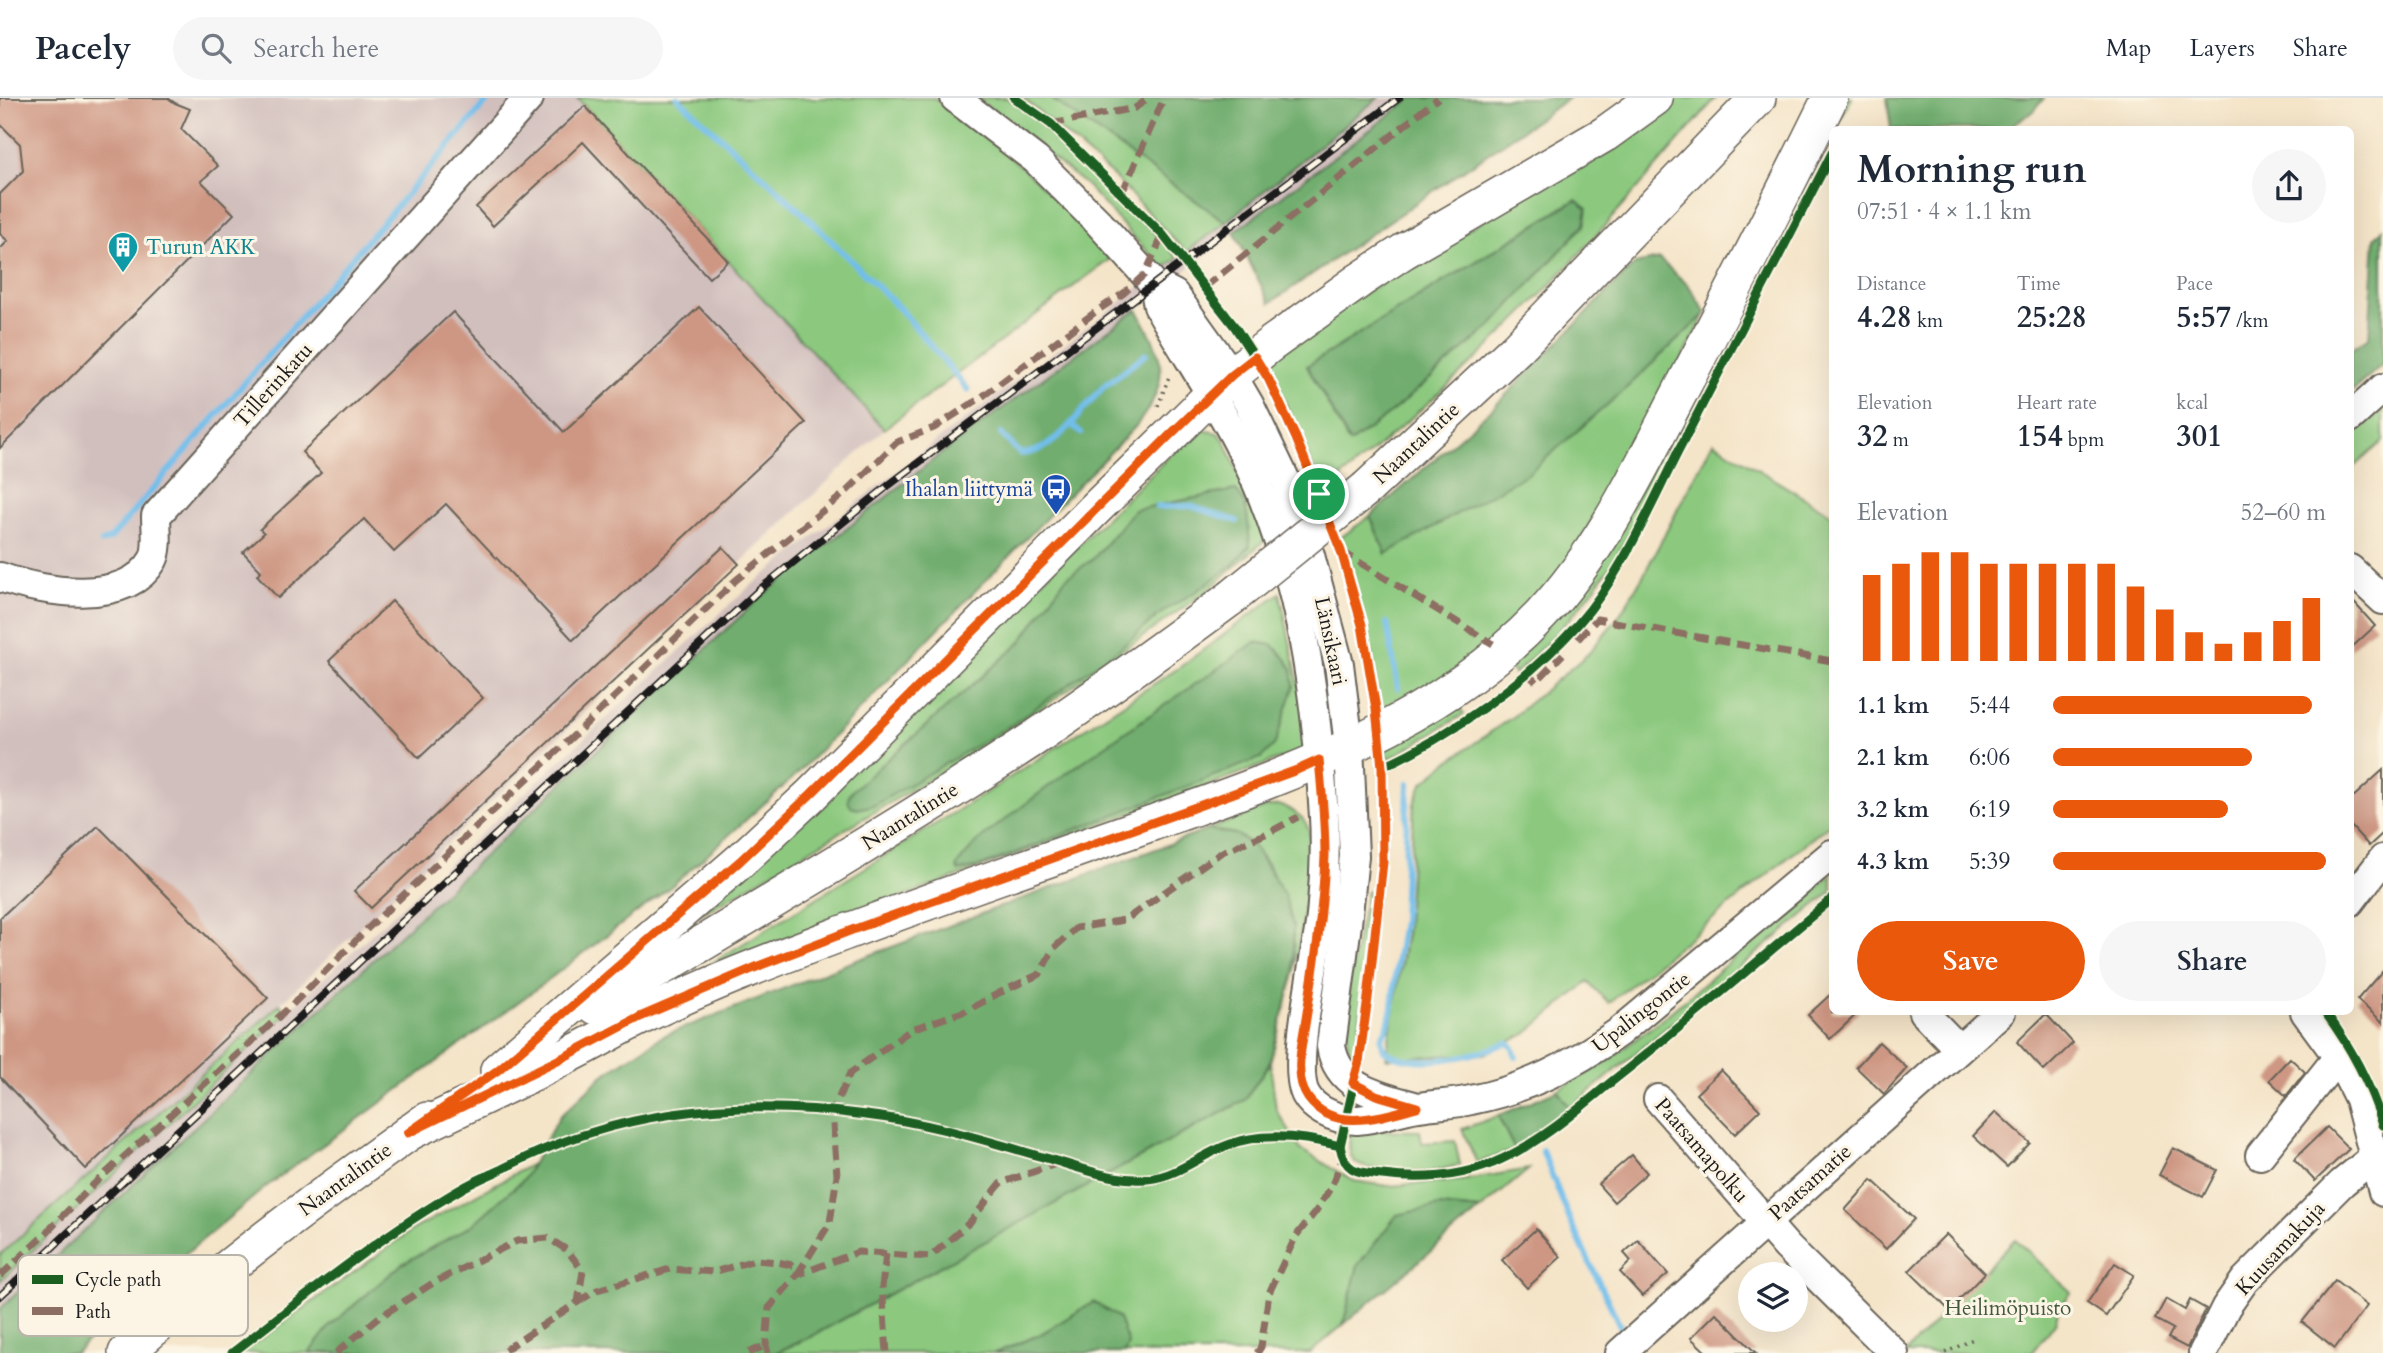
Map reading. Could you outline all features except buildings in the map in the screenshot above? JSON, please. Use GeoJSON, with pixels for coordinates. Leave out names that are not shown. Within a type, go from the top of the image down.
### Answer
{"type":"FeatureCollection","features":[{"type":"Feature","properties":{"kind":"main road"},"geometry":{"type":"LineString","coordinates":[[498,1070],[740,861],[811,794],[1221,386],[1271,344],[1360,279],[1605,134],[1655,98]]}},
{"type":"Feature","properties":{"kind":"main road","name":"Naantalintie"},"geometry":{"type":"LineString","coordinates":[[1644,216],[1733,98]]}},
{"type":"Feature","properties":{"kind":"main road","name":"Naantalintie"},"geometry":{"type":"LineString","coordinates":[[243,1255],[315,1198],[498,1070],[1020,747],[1127,675],[1231,598],[1367,488],[1517,348],[1758,98]]}},
{"type":"Feature","properties":{"kind":"main road"},"geometry":{"type":"LineString","coordinates":[[408,1133],[640,1017],[761,965],[1297,770],[1412,715],[1469,679],[1540,616],[1595,549],[1711,334],[1830,98]]}},
{"type":"Feature","properties":{"kind":"main road","name":"Naantalintie"},"geometry":{"type":"LineString","coordinates":[[126,1353],[146,1336]]}},
{"type":"Feature","properties":{"kind":"street","name":"Tillerinkatu"},"geometry":{"type":"LineString","coordinates":[[0,577],[28,587],[62,591],[116,588],[131,581],[154,558],[156,516],[529,98]]}},
{"type":"Feature","properties":{"kind":"street","name":"Länsikaari"},"geometry":{"type":"LineString","coordinates":[[955,98],[1036,160],[1098,222],[1154,284],[1174,294],[1221,386],[1238,442],[1279,542],[1298,610],[1311,673],[1334,752],[1354,856],[1348,924],[1331,1046]]}},
{"type":"Feature","properties":{"kind":"street"},"geometry":{"type":"LineString","coordinates":[[2354,414],[2383,388]]}},
{"type":"Feature","properties":{"kind":"street"},"geometry":{"type":"LineString","coordinates":[[2354,573],[2383,600]]}},
{"type":"Feature","properties":{"kind":"street","name":"Länsikaari"},"geometry":{"type":"LineString","coordinates":[[1300,1058],[1322,903],[1324,831],[1334,752]]}},
{"type":"Feature","properties":{"kind":"street","name":"Upalingontie"},"geometry":{"type":"LineString","coordinates":[[1300,1058],[1302,1085],[1306,1095],[1313,1104],[1345,1120],[1373,1119],[1417,1107],[1469,1101],[1522,1087],[1589,1054],[1619,1032],[1829,857]]}},
{"type":"Feature","properties":{"kind":"street"},"geometry":{"type":"LineString","coordinates":[[2354,897],[2383,859]]}},
{"type":"Feature","properties":{"kind":"street"},"geometry":{"type":"LineString","coordinates":[[1926,1015],[1959,1049]]}},
{"type":"Feature","properties":{"kind":"street","name":"Paatsamatie"},"geometry":{"type":"LineString","coordinates":[[1620,1353],[1998,1015]]}},
{"type":"Feature","properties":{"kind":"street"},"geometry":{"type":"LineString","coordinates":[[2307,1015],[2338,1058],[2359,1099],[2380,1178]]}},
{"type":"Feature","properties":{"kind":"street","name":"Upalingontie"},"geometry":{"type":"LineString","coordinates":[[1331,1046],[1337,1067],[1353,1083],[1376,1095],[1417,1107]]}},
{"type":"Feature","properties":{"kind":"street"},"geometry":{"type":"LineString","coordinates":[[2260,1155],[2338,1058]]}},
{"type":"Feature","properties":{"kind":"street","name":"Paatsamapolku"},"geometry":{"type":"LineString","coordinates":[[1658,1100],[1787,1247],[1894,1353]]}},
{"type":"Feature","properties":{"kind":"street","name":"Kuusamakuja"},"geometry":{"type":"LineString","coordinates":[[2203,1353],[2226,1307],[2245,1280],[2342,1184],[2380,1178]]}},
{"type":"Feature","properties":{"kind":"path"},"geometry":{"type":"LineString","coordinates":[[1945,1353],[1975,1338]]}},
{"type":"Feature","properties":{"kind":"shaded area"},"geometry":{"type":"Polygon","coordinates":[[[0,98],[577,98],[884,429],[739,564],[280,1004],[0,1256],[0,98]]]}},
{"type":"Feature","properties":{"kind":"shaded area"},"geometry":{"type":"Polygon","coordinates":[[[1378,98],[1412,98],[1137,309],[938,456],[762,596],[58,1255],[24,1255],[749,587],[931,445],[1226,222],[1378,98]]]}},
{"type":"Feature","properties":{"kind":"shaded area"},"geometry":{"type":"Polygon","coordinates":[[[18,1260],[18,1292],[0,1309],[0,1278],[18,1260]]]}},
{"type":"Feature","properties":{"kind":"green space"},"geometry":{"type":"Polygon","coordinates":[[[577,98],[934,98],[992,140],[1067,209],[1110,259],[884,429],[577,98]]]}},
{"type":"Feature","properties":{"kind":"green space"},"geometry":{"type":"Polygon","coordinates":[[[977,98],[1007,98],[1026,110],[1138,215],[1178,258],[1163,269],[1087,186],[977,98]]]}},
{"type":"Feature","properties":{"kind":"green space"},"geometry":{"type":"Polygon","coordinates":[[[1023,98],[1050,98],[1226,222],[1186,252],[1112,175],[1023,98]]]}},
{"type":"Feature","properties":{"kind":"green space"},"geometry":{"type":"Polygon","coordinates":[[[1050,98],[1378,98],[1226,222],[1050,98]]]}},
{"type":"Feature","properties":{"kind":"green space"},"geometry":{"type":"Polygon","coordinates":[[[1412,98],[1569,98],[1270,303],[1234,232],[1412,98]]]}},
{"type":"Feature","properties":{"kind":"green space"},"geometry":{"type":"Polygon","coordinates":[[[1673,98],[1716,98],[1600,231],[1528,308],[1428,403],[1323,492],[1267,360],[1306,329],[1610,142],[1673,98]],[[1575,200],[1307,366],[1349,443],[1389,414],[1492,325],[1584,225],[1587,209],[1575,200]]]}},
{"type":"Feature","properties":{"kind":"green space"},"geometry":{"type":"Polygon","coordinates":[[[1843,98],[1852,98],[1838,126],[1829,126],[1829,142],[1618,555],[1595,588],[1544,647],[1515,674],[1508,666],[1843,98]]]}},
{"type":"Feature","properties":{"kind":"green space"},"geometry":{"type":"Polygon","coordinates":[[[1887,98],[2044,98],[2033,112],[2010,126],[1891,126],[1887,98]]]}},
{"type":"Feature","properties":{"kind":"green space"},"geometry":{"type":"Polygon","coordinates":[[[1576,200],[1587,209],[1584,225],[1492,325],[1389,414],[1350,443],[1307,366],[1576,200]]]}},
{"type":"Feature","properties":{"kind":"green space"},"geometry":{"type":"Polygon","coordinates":[[[2383,229],[2383,364],[2354,389],[2354,347],[2369,338],[2375,238],[2383,229]]]}},
{"type":"Feature","properties":{"kind":"green space"},"geometry":{"type":"Polygon","coordinates":[[[1659,259],[1689,286],[1706,313],[1623,391],[1529,473],[1386,554],[1370,516],[1493,408],[1635,264],[1659,259]]]}},
{"type":"Feature","properties":{"kind":"green space"},"geometry":{"type":"Polygon","coordinates":[[[1137,309],[1158,355],[1160,381],[1148,409],[1136,426],[793,778],[673,885],[539,987],[267,1186],[184,1255],[58,1255],[762,596],[938,456],[1137,309]]]}},
{"type":"Feature","properties":{"kind":"green space"},"geometry":{"type":"Polygon","coordinates":[[[1706,313],[1655,413],[1558,578],[1481,654],[1385,715],[1380,711],[1364,623],[1340,538],[1370,516],[1386,554],[1623,391],[1706,313]]]}},
{"type":"Feature","properties":{"kind":"green space"},"geometry":{"type":"Polygon","coordinates":[[[2383,409],[2383,441],[2354,466],[2354,434],[2383,409]]]}},
{"type":"Feature","properties":{"kind":"green space"},"geometry":{"type":"Polygon","coordinates":[[[1202,430],[1218,433],[1225,441],[1266,539],[1208,590],[1007,733],[699,916],[1193,433],[1202,430]]]}},
{"type":"Feature","properties":{"kind":"green space"},"geometry":{"type":"Polygon","coordinates":[[[1713,442],[1829,513],[1829,824],[1609,1003],[1588,982],[1526,1034],[1484,1054],[1386,1058],[1407,927],[1414,804],[1422,784],[1442,766],[1515,715],[1588,654],[1619,616],[1643,576],[1713,442]]]}},
{"type":"Feature","properties":{"kind":"green space"},"geometry":{"type":"Polygon","coordinates":[[[1235,490],[1246,508],[1250,546],[1234,564],[1164,611],[1119,649],[1013,724],[875,805],[857,809],[851,807],[848,798],[854,789],[1020,643],[1065,579],[1094,558],[1134,510],[1235,490]]]}},
{"type":"Feature","properties":{"kind":"green space"},"geometry":{"type":"Polygon","coordinates":[[[1280,593],[1309,734],[1304,750],[699,971],[992,789],[1180,667],[1280,593]]]}},
{"type":"Feature","properties":{"kind":"green space"},"geometry":{"type":"Polygon","coordinates":[[[1255,642],[1273,645],[1287,660],[1292,669],[1294,687],[1275,744],[1261,758],[976,868],[958,871],[957,866],[964,856],[999,824],[1255,642]]]}},
{"type":"Feature","properties":{"kind":"green space"},"geometry":{"type":"Polygon","coordinates":[[[1458,706],[1464,714],[1391,758],[1386,756],[1384,743],[1458,706]]]}},
{"type":"Feature","properties":{"kind":"green space"},"geometry":{"type":"Polygon","coordinates":[[[1279,805],[1296,813],[1306,823],[1312,845],[1294,974],[1292,924],[1272,872],[1245,839],[1231,833],[1207,830],[1266,807],[1279,805]]]}},
{"type":"Feature","properties":{"kind":"green space"},"geometry":{"type":"Polygon","coordinates":[[[1207,830],[1236,834],[1255,848],[1284,894],[1293,925],[1294,974],[1270,1062],[1245,1100],[812,1336],[775,1353],[309,1353],[330,1326],[402,1264],[471,1226],[524,1179],[559,1117],[602,1076],[663,1036],[846,964],[1207,830]]]}},
{"type":"Feature","properties":{"kind":"green space"},"geometry":{"type":"Polygon","coordinates":[[[1829,877],[1829,893],[1570,1108],[1557,1090],[1605,1063],[1667,1015],[1829,877]]]}},
{"type":"Feature","properties":{"kind":"green space"},"geometry":{"type":"Polygon","coordinates":[[[1375,891],[1356,1053],[1351,1057],[1346,1022],[1350,976],[1367,892],[1375,891]]]}},
{"type":"Feature","properties":{"kind":"green space"},"geometry":{"type":"Polygon","coordinates":[[[280,1004],[287,1013],[28,1255],[18,1255],[18,1264],[0,1281],[0,1255],[280,1004]]]}},
{"type":"Feature","properties":{"kind":"green space"},"geometry":{"type":"Polygon","coordinates":[[[1270,1062],[1276,1109],[1300,1149],[1354,1181],[1388,1186],[1465,1180],[1529,1169],[1480,1210],[1439,1206],[1358,1265],[1343,1325],[1310,1353],[1124,1353],[1128,1344],[1094,1302],[1039,1335],[995,1353],[775,1353],[812,1336],[1245,1100],[1270,1062]]]}},
{"type":"Feature","properties":{"kind":"green space"},"geometry":{"type":"Polygon","coordinates":[[[1557,1090],[1570,1108],[1515,1150],[1498,1116],[1557,1090]]]}},
{"type":"Feature","properties":{"kind":"green space"},"geometry":{"type":"Polygon","coordinates":[[[1498,1116],[1515,1150],[1477,1163],[1462,1129],[1498,1116]]]}},
{"type":"Feature","properties":{"kind":"green space"},"geometry":{"type":"Polygon","coordinates":[[[1350,1130],[1420,1131],[1422,1143],[1455,1141],[1460,1165],[1420,1172],[1369,1168],[1355,1162],[1351,1155],[1350,1130]]]}},
{"type":"Feature","properties":{"kind":"green space"},"geometry":{"type":"Polygon","coordinates":[[[532,1164],[524,1179],[471,1226],[402,1264],[330,1326],[309,1353],[241,1353],[414,1229],[532,1164]]]}},
{"type":"Feature","properties":{"kind":"green space"},"geometry":{"type":"Polygon","coordinates":[[[1439,1206],[1480,1210],[1343,1325],[1358,1265],[1397,1215],[1439,1206]]]}},
{"type":"Feature","properties":{"kind":"green space","name":"Heilimöpuisto"},"geometry":{"type":"Polygon","coordinates":[[[2015,1239],[2071,1292],[2058,1310],[2056,1322],[2031,1353],[1905,1353],[2015,1239]]]}},
{"type":"Feature","properties":{"kind":"green space"},"geometry":{"type":"Polygon","coordinates":[[[18,1292],[18,1336],[93,1336],[75,1353],[0,1353],[0,1309],[18,1292]]]}},
{"type":"Feature","properties":{"kind":"green space"},"geometry":{"type":"Polygon","coordinates":[[[1094,1302],[1119,1318],[1128,1344],[1124,1353],[995,1353],[1039,1335],[1094,1302]]]}},
{"type":"Feature","properties":{"kind":"waterway"},"geometry":{"type":"LineString","coordinates":[[102,542],[110,539],[490,98]]}},
{"type":"Feature","properties":{"kind":"waterway"},"geometry":{"type":"LineString","coordinates":[[678,98],[808,218],[901,310],[968,390]]}},
{"type":"Feature","properties":{"kind":"waterway"},"geometry":{"type":"LineString","coordinates":[[1071,424],[1103,387],[1146,354]]}},
{"type":"Feature","properties":{"kind":"waterway"},"geometry":{"type":"LineString","coordinates":[[1001,434],[1021,454],[1036,451],[1049,444],[1071,424],[1081,433]]}},
{"type":"Feature","properties":{"kind":"waterway"},"geometry":{"type":"LineString","coordinates":[[1157,507],[1190,506],[1237,521]]}},
{"type":"Feature","properties":{"kind":"waterway"},"geometry":{"type":"LineString","coordinates":[[1387,623],[1398,688]]}},
{"type":"Feature","properties":{"kind":"waterway"},"geometry":{"type":"LineString","coordinates":[[1408,783],[1403,922],[1392,1007],[1388,1026],[1381,1039],[1384,1050],[1411,1060],[1427,1060],[1478,1053],[1506,1043],[1512,1046],[1516,1057]]}},
{"type":"Feature","properties":{"kind":"waterway"},"geometry":{"type":"LineString","coordinates":[[1542,1150],[1571,1223],[1620,1326]]}},
{"type":"Feature","properties":{"kind":"railway"},"geometry":{"type":"LineString","coordinates":[[44,1255],[759,590],[889,485],[1399,98]]}},
{"type":"Feature","properties":{"kind":"railway"},"geometry":{"type":"LineString","coordinates":[[0,1296],[18,1279]]}},
{"type":"Feature","properties":{"kind":"marked path"},"geometry":{"type":"LineString","coordinates":[[1051,124],[1135,108],[1149,98]]}},
{"type":"Feature","properties":{"kind":"marked path"},"geometry":{"type":"LineString","coordinates":[[1122,193],[1164,98]]}},
{"type":"Feature","properties":{"kind":"marked path"},"geometry":{"type":"LineString","coordinates":[[1205,287],[1438,98]]}},
{"type":"Feature","properties":{"kind":"marked path"},"geometry":{"type":"LineString","coordinates":[[23,1255],[95,1183],[292,1005],[367,929],[736,580],[845,493],[897,442],[934,428],[979,399],[1124,293],[1145,274],[1163,235]]}},
{"type":"Feature","properties":{"kind":"marked path"},"geometry":{"type":"LineString","coordinates":[[1341,551],[1493,644]]}},
{"type":"Feature","properties":{"kind":"marked path"},"geometry":{"type":"LineString","coordinates":[[1578,639],[1597,619],[1829,660]]}},
{"type":"Feature","properties":{"kind":"marked path"},"geometry":{"type":"LineString","coordinates":[[1526,672],[1536,682],[1563,654]]}},
{"type":"Feature","properties":{"kind":"marked path"},"geometry":{"type":"LineString","coordinates":[[797,1275],[830,1223],[837,1175],[832,1112],[850,1073],[912,1029],[966,1011],[1040,974],[1053,949],[1076,928],[1125,920],[1222,852],[1298,817]]}},
{"type":"Feature","properties":{"kind":"marked path"},"geometry":{"type":"LineString","coordinates":[[1257,1353],[1261,1347],[1269,1293],[1296,1236],[1331,1187],[1342,1160]]}},
{"type":"Feature","properties":{"kind":"marked path"},"geometry":{"type":"LineString","coordinates":[[768,1353],[766,1345],[769,1308],[797,1275],[858,1252],[930,1257],[970,1222],[1001,1183],[1059,1163]]}},
{"type":"Feature","properties":{"kind":"marked path"},"geometry":{"type":"LineString","coordinates":[[336,1353],[378,1318],[433,1283],[517,1241],[548,1238],[567,1250],[583,1271],[578,1302],[500,1353]]}},
{"type":"Feature","properties":{"kind":"marked path"},"geometry":{"type":"LineString","coordinates":[[886,1254],[882,1287],[887,1353]]}},
{"type":"Feature","properties":{"kind":"marked path"},"geometry":{"type":"LineString","coordinates":[[0,1276],[18,1259]]}},
{"type":"Feature","properties":{"kind":"marked path"},"geometry":{"type":"LineString","coordinates":[[578,1302],[597,1290],[670,1269],[714,1272],[755,1260],[802,1267]]}},
{"type":"Feature","properties":{"kind":"marked path"},"geometry":{"type":"LineString","coordinates":[[749,1353],[766,1345]]}},
{"type":"Feature","properties":{"kind":"cycle path"},"geometry":{"type":"LineString","coordinates":[[1014,98],[1051,124],[1163,235],[1235,327],[1269,380],[1296,438],[1341,551],[1362,625],[1376,709],[1382,767],[1383,862],[1359,1062],[1340,1146],[1349,1166],[1359,1172],[1382,1175],[1443,1176],[1488,1165],[1517,1151],[1574,1112],[1829,902]]}},
{"type":"Feature","properties":{"kind":"cycle path"},"geometry":{"type":"LineString","coordinates":[[1382,767],[1435,740],[1512,686],[1558,645],[1594,604],[1635,538],[1829,159]]}},
{"type":"Feature","properties":{"kind":"cycle path"},"geometry":{"type":"LineString","coordinates":[[2327,1015],[2359,1066],[2383,1125]]}},
{"type":"Feature","properties":{"kind":"cycle path"},"geometry":{"type":"LineString","coordinates":[[232,1353],[372,1247],[466,1186],[570,1139],[660,1116],[763,1108],[832,1111],[889,1118],[934,1127],[1101,1174],[1134,1179],[1161,1177],[1228,1145],[1255,1138],[1298,1138],[1340,1146]]}},
{"type":"Feature","properties":{"kind":"place","name":"Turun AKK"},"geometry":{"type":"Point","coordinates":[123,274]}},
{"type":"Feature","properties":{"kind":"place","name":"Ihalan liittymä"},"geometry":{"type":"Point","coordinates":[1056,516]}},
{"type":"Feature","properties":{"kind":"route"},"geometry":{"type":"LineString","coordinates":[[1255,357],[1269,380],[1319,494],[1341,551],[1362,625],[1376,709],[1382,767],[1383,862],[1368,998],[1359,1062],[1353,1083],[1376,1095],[1417,1107],[1373,1119],[1345,1120],[1313,1104],[1302,1085],[1300,1058],[1321,915],[1325,855],[1319,760],[761,965],[640,1017],[408,1133],[498,1070],[740,861],[811,794],[1167,438],[1232,375],[1255,357]]}}]}
